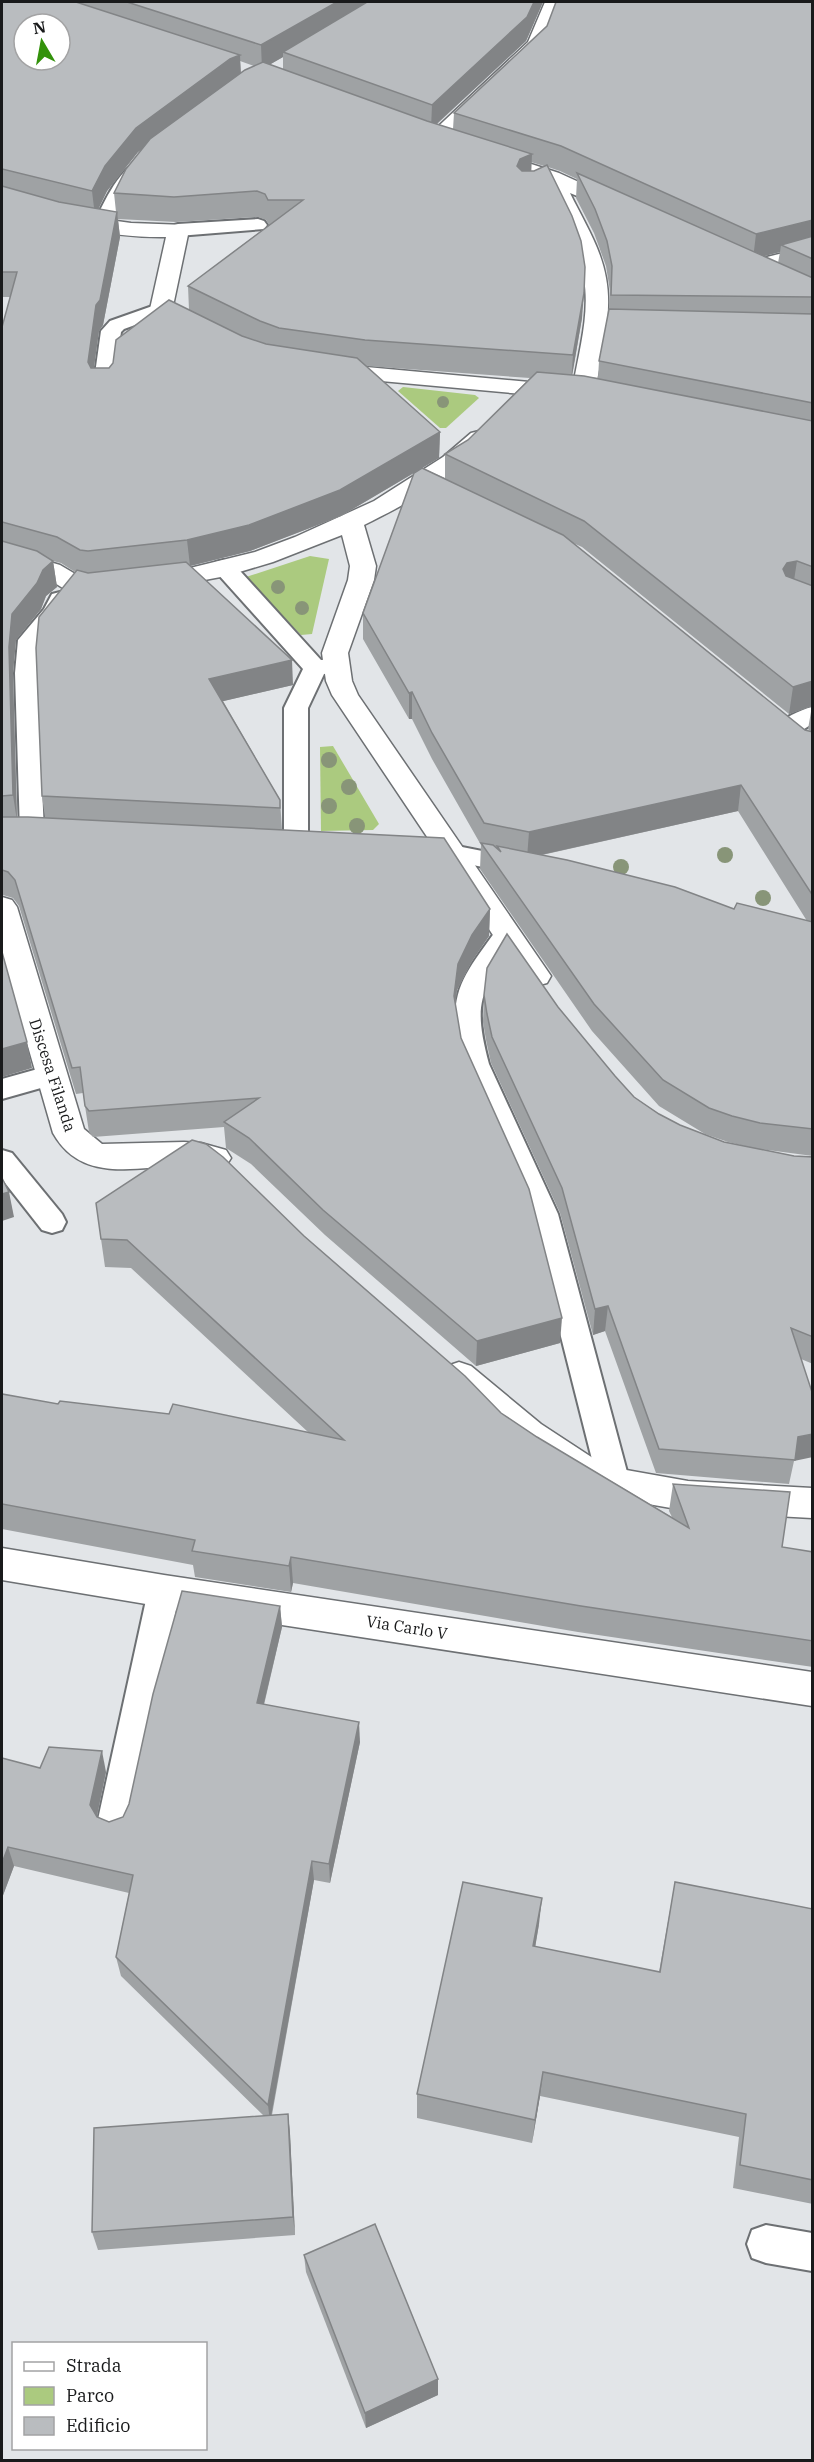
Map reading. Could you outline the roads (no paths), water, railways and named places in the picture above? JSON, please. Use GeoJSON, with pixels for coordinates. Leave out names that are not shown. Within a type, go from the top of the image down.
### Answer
{"type":"FeatureCollection","features":[{"type":"Feature","properties":{"kind":"street"},"geometry":{"type":"LineString","coordinates":[[435,140],[537,44],[554,2]]}},
{"type":"Feature","properties":{"kind":"street"},"geometry":{"type":"LineString","coordinates":[[413,132],[552,177],[635,215]]}},
{"type":"Feature","properties":{"kind":"street"},"geometry":{"type":"LineString","coordinates":[[552,177],[590,259],[596,280],[594,328],[583,392]]}},
{"type":"Feature","properties":{"kind":"street"},"geometry":{"type":"LineString","coordinates":[[2,201],[61,220],[101,227],[150,231],[178,230],[161,309],[222,339]]}},
{"type":"Feature","properties":{"kind":"street"},"geometry":{"type":"LineString","coordinates":[[750,268],[813,252]]}},
{"type":"Feature","properties":{"kind":"street"},"geometry":{"type":"LineString","coordinates":[[729,258],[781,282]]}},
{"type":"Feature","properties":{"kind":"street"},"geometry":{"type":"LineString","coordinates":[[312,368],[365,375],[583,392],[606,397]]}},
{"type":"Feature","properties":{"kind":"street"},"geometry":{"type":"LineString","coordinates":[[365,375],[390,398]]}},
{"type":"Feature","properties":{"kind":"street"},"geometry":{"type":"LineString","coordinates":[[2,556],[51,570],[75,585],[91,587],[191,576],[260,558],[351,523],[422,481],[449,451],[501,416],[529,388]]}},
{"type":"Feature","properties":{"kind":"street"},"geometry":{"type":"LineString","coordinates":[[422,481],[453,496]]}},
{"type":"Feature","properties":{"kind":"street"},"geometry":{"type":"LineString","coordinates":[[351,523],[362,559],[361,580],[335,653],[326,667],[553,1002]]}},
{"type":"Feature","properties":{"kind":"street"},"geometry":{"type":"LineString","coordinates":[[2,833],[43,832]]}},
{"type":"Feature","properties":{"kind":"street"},"geometry":{"type":"LineString","coordinates":[[418,852],[452,853]]}},
{"type":"Feature","properties":{"kind":"street","name":"Discesa Filanda"},"geometry":{"type":"LineString","coordinates":[[2,914],[69,1133],[77,1144],[90,1154],[112,1157],[206,1155],[220,1160],[243,1178]]}},
{"type":"Feature","properties":{"kind":"street"},"geometry":{"type":"LineString","coordinates":[[437,1356],[528,1434],[586,1473],[614,1483],[688,1496],[813,1503]]}},
{"type":"Feature","properties":{"kind":"street","name":"Via Carlo V"},"geometry":{"type":"LineString","coordinates":[[2,1564],[164,1591],[813,1689]]}},
{"type":"Feature","properties":{"kind":"lane"},"geometry":{"type":"LineString","coordinates":[[101,227],[118,192],[146,158]]}},
{"type":"Feature","properties":{"kind":"lane"},"geometry":{"type":"LineString","coordinates":[[527,190],[552,177]]}},
{"type":"Feature","properties":{"kind":"lane"},"geometry":{"type":"LineString","coordinates":[[178,230],[258,225]]}},
{"type":"Feature","properties":{"kind":"lane"},"geometry":{"type":"LineString","coordinates":[[103,388],[111,331],[117,325],[161,309]]}},
{"type":"Feature","properties":{"kind":"lane"},"geometry":{"type":"LineString","coordinates":[[594,328],[617,329]]}},
{"type":"Feature","properties":{"kind":"lane"},"geometry":{"type":"LineString","coordinates":[[224,567],[326,667],[296,708],[296,845]]}},
{"type":"Feature","properties":{"kind":"lane"},"geometry":{"type":"LineString","coordinates":[[43,832],[26,673],[29,640],[54,611],[56,603],[75,585]]}},
{"type":"Feature","properties":{"kind":"lane"},"geometry":{"type":"LineString","coordinates":[[787,728],[813,714]]}},
{"type":"Feature","properties":{"kind":"lane"},"geometry":{"type":"LineString","coordinates":[[452,853],[543,872]]}},
{"type":"Feature","properties":{"kind":"lane"},"geometry":{"type":"LineString","coordinates":[[507,934],[477,976],[468,993],[466,1013],[469,1042],[480,1074],[544,1214],[614,1483]]}},
{"type":"Feature","properties":{"kind":"lane"},"geometry":{"type":"LineString","coordinates":[[2,1089],[52,1075]]}},
{"type":"Feature","properties":{"kind":"lane"},"geometry":{"type":"LineString","coordinates":[[2,1160],[52,1222]]}},
{"type":"Feature","properties":{"kind":"lane"},"geometry":{"type":"LineString","coordinates":[[114,1824],[164,1591]]}},
{"type":"Feature","properties":{"kind":"lane"},"geometry":{"type":"LineString","coordinates":[[766,2244],[813,2252]]}}]}
